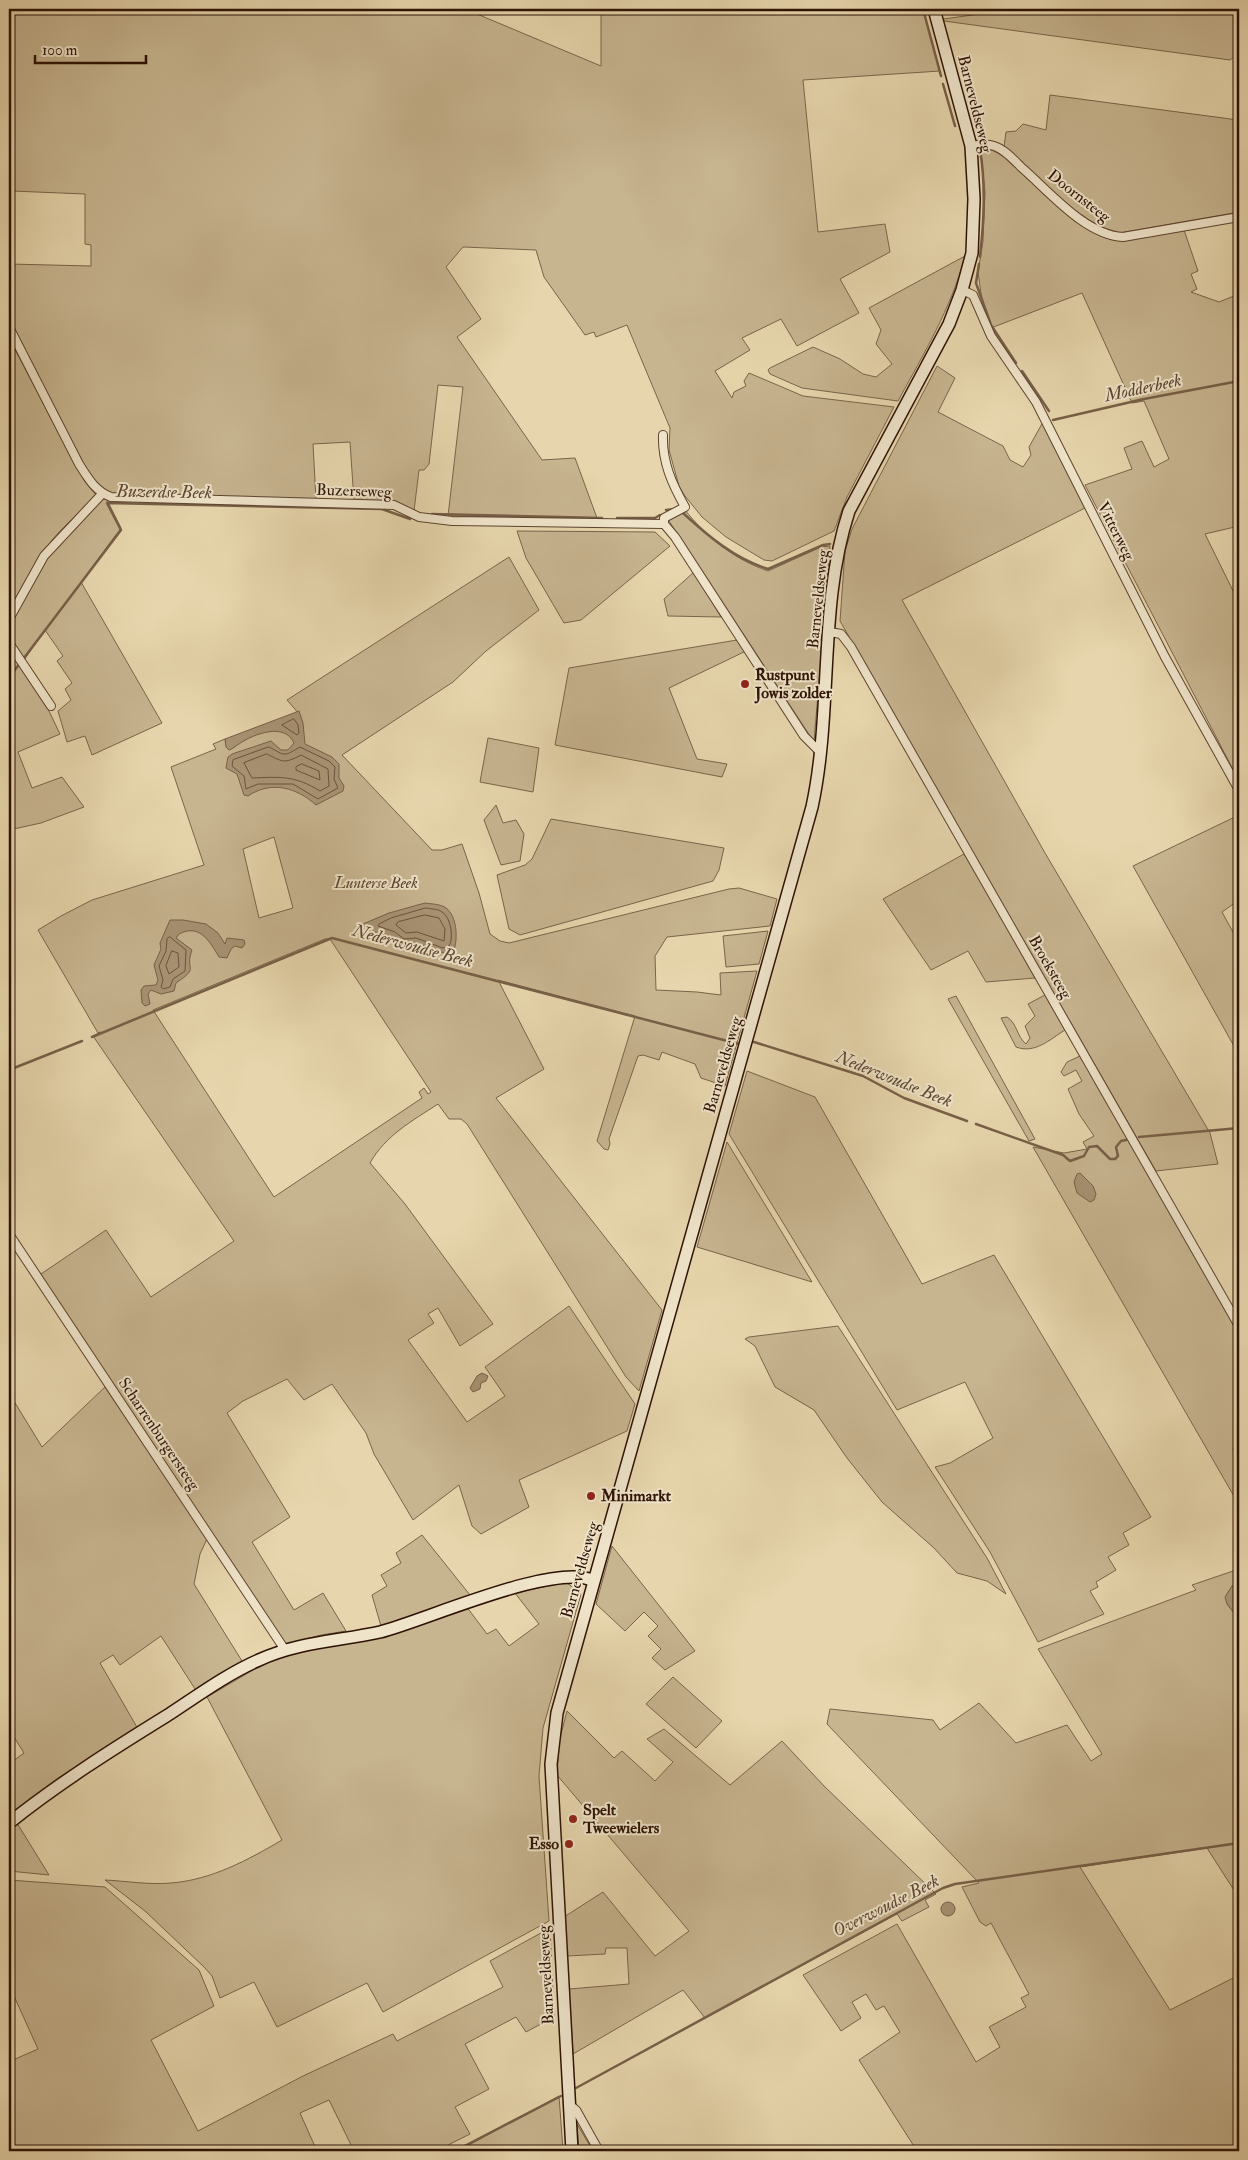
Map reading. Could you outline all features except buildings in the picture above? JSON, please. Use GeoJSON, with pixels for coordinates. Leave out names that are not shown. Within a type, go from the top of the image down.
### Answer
{"type":"FeatureCollection","features":[{"type":"Feature","properties":{"kind":"main road","name":"Barneveldseweg"},"geometry":{"type":"LineString","coordinates":[[572,2151],[550,1764],[557,1713],[788,898],[812,807],[822,753],[837,555],[849,511],[949,324],[962,290],[972,253],[974,228],[971,146],[934,9]]}},
{"type":"Feature","properties":{"kind":"main road"},"geometry":{"type":"LineString","coordinates":[[9,1823],[74,1774],[197,1696],[258,1660],[285,1650],[330,1639],[379,1632],[502,1590],[570,1577],[594,1582]]}},
{"type":"Feature","properties":{"kind":"street","name":"Doornsteeg"},"geometry":{"type":"LineString","coordinates":[[971,146],[986,144],[1004,152],[1081,220],[1097,231],[1110,236],[1123,237],[1239,216]]}},
{"type":"Feature","properties":{"kind":"street","name":"Vitterweg"},"geometry":{"type":"LineString","coordinates":[[962,290],[973,296],[991,336],[1036,402],[1165,657],[1239,790]]}},
{"type":"Feature","properties":{"kind":"street"},"geometry":{"type":"LineString","coordinates":[[9,328],[79,464],[102,494],[44,556],[9,619]]}},
{"type":"Feature","properties":{"kind":"street"},"geometry":{"type":"LineString","coordinates":[[663,435],[665,462],[673,485],[685,507],[664,518],[664,524],[675,537],[804,736],[822,753]]}},
{"type":"Feature","properties":{"kind":"street","name":"Buzerseweg"},"geometry":{"type":"LineString","coordinates":[[102,494],[123,499],[394,505],[419,517],[452,521],[664,524]]}},
{"type":"Feature","properties":{"kind":"street","name":"Broeksteeg"},"geometry":{"type":"LineString","coordinates":[[830,632],[842,634],[851,647],[1239,1326]]}},
{"type":"Feature","properties":{"kind":"street"},"geometry":{"type":"LineString","coordinates":[[9,643],[51,706]]}},
{"type":"Feature","properties":{"kind":"street","name":"Scharrenburgersteeg"},"geometry":{"type":"LineString","coordinates":[[9,1234],[285,1650]]}},
{"type":"Feature","properties":{"kind":"street"},"geometry":{"type":"LineString","coordinates":[[569,2104],[576,2110],[599,2151]]}},
{"type":"Feature","properties":{"kind":"green space"},"geometry":{"type":"Polygon","coordinates":[[[9,9],[465,9],[601,66],[601,9],[923,9],[940,71],[803,80],[818,232],[885,224],[890,252],[840,279],[859,313],[797,346],[781,319],[742,338],[750,350],[715,371],[732,398],[734,392],[746,386],[744,381],[749,373],[803,396],[894,407],[847,497],[834,531],[772,561],[764,560],[726,537],[702,517],[679,486],[669,450],[670,428],[627,325],[596,337],[594,332],[585,335],[544,277],[536,250],[463,247],[446,267],[481,319],[457,337],[542,460],[575,458],[597,518],[448,516],[463,387],[438,385],[429,464],[424,470],[419,470],[414,511],[354,501],[350,442],[313,444],[316,500],[113,494],[94,484],[9,321],[9,264],[91,266],[91,245],[85,244],[85,194],[12,191],[9,195],[9,9]]]}},
{"type":"Feature","properties":{"kind":"green space"},"geometry":{"type":"Polygon","coordinates":[[[1002,9],[1239,9],[1236,55],[1230,60],[944,21],[943,19],[995,12],[1002,9]]]}},
{"type":"Feature","properties":{"kind":"green space"},"geometry":{"type":"Polygon","coordinates":[[[1050,95],[1238,120],[1239,212],[1119,233],[1105,229],[1090,221],[1058,198],[1004,147],[1006,132],[1016,131],[1023,124],[1046,130],[1050,95]]]}},
{"type":"Feature","properties":{"kind":"green space"},"geometry":{"type":"Polygon","coordinates":[[[980,150],[992,150],[1003,156],[1058,206],[1091,230],[1106,237],[1127,240],[1184,230],[1198,271],[1191,274],[1197,289],[1191,292],[1219,302],[1239,294],[1239,526],[1205,534],[1239,603],[1239,781],[1085,485],[1132,469],[1124,448],[1142,441],[1154,467],[1169,459],[1144,401],[1132,403],[1082,293],[991,328],[982,300],[978,272],[983,241],[985,192],[980,150]]]}},
{"type":"Feature","properties":{"kind":"green space"},"geometry":{"type":"Polygon","coordinates":[[[965,256],[945,313],[898,401],[802,388],[770,374],[768,370],[770,368],[813,347],[840,359],[863,374],[876,377],[892,364],[876,344],[881,330],[869,308],[965,256]]]}},
{"type":"Feature","properties":{"kind":"green space"},"geometry":{"type":"Polygon","coordinates":[[[11,342],[85,482],[96,495],[58,533],[40,555],[9,610],[9,343],[11,342]]]}},
{"type":"Feature","properties":{"kind":"green space"},"geometry":{"type":"Polygon","coordinates":[[[937,366],[955,378],[938,412],[1003,446],[1010,460],[1023,467],[1031,455],[1029,447],[1043,422],[1085,508],[902,600],[1045,853],[1210,1133],[1218,1164],[1156,1171],[840,621],[845,551],[852,529],[937,366]]]}},
{"type":"Feature","properties":{"kind":"green space"},"geometry":{"type":"Polygon","coordinates":[[[103,498],[107,500],[121,528],[81,582],[162,723],[92,755],[85,736],[67,742],[58,711],[71,700],[65,689],[72,683],[57,661],[63,656],[45,630],[24,660],[9,638],[9,625],[41,565],[103,498]]]}},
{"type":"Feature","properties":{"kind":"green space"},"geometry":{"type":"Polygon","coordinates":[[[684,509],[721,546],[743,560],[768,571],[821,547],[830,546],[814,742],[667,518],[684,509]]]}},
{"type":"Feature","properties":{"kind":"green space"},"geometry":{"type":"Polygon","coordinates":[[[517,531],[655,532],[670,546],[581,620],[564,623],[526,558],[517,531]]]}},
{"type":"Feature","properties":{"kind":"green space","name":"Lunterse Beek"},"geometry":{"type":"Polygon","coordinates":[[[509,557],[539,610],[486,651],[453,682],[342,755],[432,850],[442,850],[462,844],[479,893],[490,934],[500,941],[509,943],[729,889],[739,888],[777,899],[770,926],[667,937],[655,956],[656,990],[721,995],[720,973],[757,971],[725,1086],[701,1078],[695,1064],[662,1052],[659,1060],[643,1055],[638,1056],[609,1139],[608,1150],[604,1149],[597,1141],[635,1016],[498,980],[544,1069],[496,1098],[662,1310],[639,1391],[626,1377],[467,1124],[461,1119],[449,1119],[438,1104],[400,1129],[376,1153],[370,1163],[405,1204],[493,1324],[460,1346],[438,1308],[428,1314],[434,1323],[408,1340],[467,1422],[505,1396],[485,1367],[569,1306],[635,1404],[627,1431],[519,1480],[529,1507],[481,1534],[472,1526],[459,1485],[413,1520],[374,1454],[366,1433],[332,1384],[304,1400],[287,1379],[243,1401],[227,1413],[290,1517],[252,1542],[294,1610],[323,1593],[346,1631],[321,1635],[284,1645],[38,1276],[106,1230],[151,1297],[234,1241],[93,1036],[101,1032],[98,1033],[38,930],[92,900],[204,865],[171,767],[216,749],[213,744],[225,739],[226,745],[300,715],[287,700],[509,557]],[[274,837],[243,849],[259,918],[293,908],[274,837]],[[325,939],[153,1010],[274,1197],[422,1098],[419,1092],[424,1088],[428,1094],[431,1092],[330,939],[325,939]]]}},
{"type":"Feature","properties":{"kind":"green space"},"geometry":{"type":"Polygon","coordinates":[[[694,572],[721,617],[668,616],[664,599],[694,572]]]}},
{"type":"Feature","properties":{"kind":"green space"},"geometry":{"type":"Polygon","coordinates":[[[737,640],[746,651],[669,688],[697,759],[727,764],[722,777],[555,745],[569,668],[737,640]]]}},
{"type":"Feature","properties":{"kind":"green space"},"geometry":{"type":"Polygon","coordinates":[[[9,650],[49,711],[60,734],[18,752],[32,788],[62,777],[84,807],[41,823],[9,830],[9,650]]]}},
{"type":"Feature","properties":{"kind":"green space"},"geometry":{"type":"Polygon","coordinates":[[[488,738],[539,748],[533,792],[480,782],[488,738]]]}},
{"type":"Feature","properties":{"kind":"green space"},"geometry":{"type":"Polygon","coordinates":[[[496,805],[503,823],[516,820],[524,834],[520,861],[501,865],[484,820],[496,805]]]}},
{"type":"Feature","properties":{"kind":"green space"},"geometry":{"type":"Polygon","coordinates":[[[1239,815],[1239,900],[1222,912],[1239,943],[1239,1055],[1133,866],[1239,815]]]}},
{"type":"Feature","properties":{"kind":"green space"},"geometry":{"type":"Polygon","coordinates":[[[551,819],[724,848],[719,870],[713,881],[520,935],[509,929],[497,875],[525,865],[532,859],[551,819]]]}},
{"type":"Feature","properties":{"kind":"green space"},"geometry":{"type":"Polygon","coordinates":[[[964,854],[1035,978],[986,982],[968,951],[931,970],[883,899],[964,854]]]}},
{"type":"Feature","properties":{"kind":"green space"},"geometry":{"type":"Polygon","coordinates":[[[768,931],[759,964],[726,967],[723,936],[768,931]]]}},
{"type":"Feature","properties":{"kind":"green space"},"geometry":{"type":"Polygon","coordinates":[[[1045,995],[1065,1030],[1042,1045],[1029,1049],[1016,1047],[1001,1018],[1007,1017],[1010,1020],[1026,1044],[1030,1038],[1025,1026],[1035,1016],[1028,1004],[1045,995]]]}},
{"type":"Feature","properties":{"kind":"green space"},"geometry":{"type":"Polygon","coordinates":[[[956,996],[1035,1139],[1029,1141],[948,999],[956,996]]]}},
{"type":"Feature","properties":{"kind":"green space"},"geometry":{"type":"Polygon","coordinates":[[[1080,1056],[1239,1333],[1239,1444],[1234,1444],[1233,1449],[1239,1467],[1239,1505],[1033,1147],[1064,1153],[1087,1149],[1083,1142],[1094,1136],[1079,1114],[1068,1089],[1082,1081],[1076,1070],[1064,1076],[1061,1072],[1067,1062],[1080,1056]]]}},
{"type":"Feature","properties":{"kind":"green space"},"geometry":{"type":"Polygon","coordinates":[[[747,1071],[815,1097],[922,1284],[994,1255],[1151,1517],[1123,1533],[1129,1545],[1108,1557],[1116,1570],[1096,1582],[1098,1587],[1090,1591],[1104,1614],[1038,1642],[990,1552],[935,1467],[950,1463],[993,1438],[965,1382],[897,1410],[729,1134],[747,1071]]]}},
{"type":"Feature","properties":{"kind":"green space"},"geometry":{"type":"Polygon","coordinates":[[[727,1142],[812,1282],[697,1247],[727,1142]]]}},
{"type":"Feature","properties":{"kind":"green space"},"geometry":{"type":"Polygon","coordinates":[[[838,1326],[987,1558],[1006,1594],[987,1581],[957,1573],[934,1548],[882,1502],[847,1458],[814,1410],[775,1387],[755,1346],[745,1339],[838,1326]]]}},
{"type":"Feature","properties":{"kind":"green space"},"geometry":{"type":"Polygon","coordinates":[[[105,1387],[207,1539],[200,1554],[194,1584],[242,1661],[197,1692],[161,1636],[120,1665],[113,1655],[100,1663],[138,1729],[58,1778],[10,1815],[9,1764],[24,1753],[9,1729],[9,1393],[42,1447],[105,1387]]]}},
{"type":"Feature","properties":{"kind":"green space"},"geometry":{"type":"Polygon","coordinates":[[[422,1535],[470,1595],[411,1618],[381,1626],[372,1595],[387,1586],[381,1575],[401,1563],[396,1553],[422,1535]]]}},
{"type":"Feature","properties":{"kind":"green space"},"geometry":{"type":"Polygon","coordinates":[[[612,1546],[695,1651],[665,1670],[652,1658],[661,1649],[648,1636],[658,1626],[644,1612],[625,1631],[596,1604],[612,1546]]]}},
{"type":"Feature","properties":{"kind":"green space"},"geometry":{"type":"Polygon","coordinates":[[[1239,1569],[1239,1585],[1235,1585],[1227,1604],[1239,1619],[1239,1898],[1207,1848],[1080,1867],[1170,2010],[1239,1975],[1239,2151],[917,2151],[859,2060],[900,2032],[884,2006],[876,2010],[866,1994],[852,2002],[861,2018],[841,2031],[803,1975],[897,1924],[976,2062],[1000,2047],[989,2027],[1026,2007],[1021,1998],[1029,1994],[991,1923],[986,1926],[980,1922],[962,1887],[979,1883],[827,1724],[830,1709],[933,1720],[940,1730],[979,1703],[1016,1743],[1067,1725],[1091,1761],[1102,1754],[1038,1649],[1196,1590],[1192,1585],[1239,1569]]]}},
{"type":"Feature","properties":{"kind":"green space"},"geometry":{"type":"Polygon","coordinates":[[[566,1582],[581,1594],[543,1728],[539,1776],[549,1921],[383,2012],[367,1983],[277,2027],[254,1982],[220,1998],[212,1976],[205,1968],[145,1911],[105,1880],[163,1883],[200,1878],[242,1862],[282,1840],[207,1697],[265,1663],[286,1654],[388,1636],[466,1606],[487,1634],[496,1629],[509,1646],[539,1624],[515,1593],[566,1582]]]}},
{"type":"Feature","properties":{"kind":"green space"},"geometry":{"type":"Polygon","coordinates":[[[673,1677],[722,1721],[696,1748],[646,1704],[673,1677]]]}},
{"type":"Feature","properties":{"kind":"green space"},"geometry":{"type":"Polygon","coordinates":[[[567,1711],[614,1758],[622,1751],[655,1781],[673,1762],[647,1739],[664,1729],[730,1785],[782,1741],[824,1786],[936,1894],[925,1900],[929,1907],[902,1921],[897,1914],[705,2018],[683,1990],[573,2054],[569,1989],[629,1984],[627,1948],[606,1948],[605,1954],[567,1956],[564,1917],[603,1892],[655,1956],[689,1931],[557,1775],[559,1742],[567,1711]]]}},
{"type":"Feature","properties":{"kind":"green space"},"geometry":{"type":"Polygon","coordinates":[[[17,1823],[49,1875],[9,1871],[9,1830],[17,1823]]]}},
{"type":"Feature","properties":{"kind":"green space"},"geometry":{"type":"Polygon","coordinates":[[[9,1880],[105,1887],[199,1970],[214,2006],[151,2040],[198,2131],[303,2076],[393,2034],[397,2041],[503,1987],[490,1961],[550,1928],[554,2017],[526,2032],[516,2017],[465,2044],[489,2089],[455,2107],[470,2134],[436,2151],[354,2151],[329,2100],[300,2113],[317,2151],[9,2151],[9,2051],[13,2060],[38,2049],[9,1985],[9,1880]]]}},
{"type":"Feature","properties":{"kind":"green space"},"geometry":{"type":"Polygon","coordinates":[[[559,2096],[563,2151],[473,2151],[469,2145],[559,2096]]]}},
{"type":"Feature","properties":{"kind":"green space"},"geometry":{"type":"Polygon","coordinates":[[[577,2124],[593,2151],[579,2151],[577,2124]]]}},
{"type":"Feature","properties":{"kind":"water"},"geometry":{"type":"Polygon","coordinates":[[[299,711],[303,723],[305,744],[332,757],[339,764],[339,778],[344,786],[343,791],[316,805],[301,794],[284,788],[266,788],[248,796],[244,795],[237,774],[226,768],[228,757],[271,741],[281,750],[288,750],[294,743],[284,733],[276,731],[252,737],[229,750],[226,747],[225,739],[299,711]]]}},
{"type":"Feature","properties":{"kind":"water"},"geometry":{"type":"Polygon","coordinates":[[[425,903],[436,904],[450,912],[456,928],[454,950],[444,953],[415,943],[403,945],[393,937],[369,931],[363,924],[389,913],[425,903]]]}},
{"type":"Feature","properties":{"kind":"water"},"geometry":{"type":"Polygon","coordinates":[[[170,920],[206,924],[218,933],[225,944],[227,938],[244,940],[245,944],[242,948],[235,946],[231,949],[227,958],[219,957],[208,940],[199,932],[186,931],[179,934],[176,938],[192,950],[190,971],[176,983],[174,991],[161,994],[151,990],[148,994],[150,1004],[145,1006],[142,1003],[141,990],[144,986],[156,985],[158,980],[154,965],[161,949],[160,943],[170,920]]]}},
{"type":"Feature","properties":{"kind":"water"},"geometry":{"type":"Polygon","coordinates":[[[1080,1173],[1093,1186],[1096,1194],[1094,1200],[1090,1202],[1077,1193],[1074,1182],[1077,1174],[1080,1173]]]}},
{"type":"Feature","properties":{"kind":"water"},"geometry":{"type":"Polygon","coordinates":[[[482,1373],[488,1376],[486,1381],[481,1383],[480,1389],[473,1392],[470,1388],[477,1376],[482,1373]]]}},
{"type":"Feature","properties":{"kind":"water"},"geometry":{"type":"Polygon","coordinates":[[[1239,1585],[1239,1619],[1227,1604],[1225,1597],[1232,1586],[1239,1585]]]}},
{"type":"Feature","properties":{"kind":"water"},"geometry":{"type":"Polygon","coordinates":[[[945,1902],[951,1902],[955,1909],[951,1916],[945,1916],[941,1912],[941,1906],[945,1902]]]}},
{"type":"Feature","properties":{"kind":"waterway","name":"Modderbeek"},"geometry":{"type":"LineString","coordinates":[[923,9],[941,76]]}},
{"type":"Feature","properties":{"kind":"waterway","name":"Modderbeek"},"geometry":{"type":"LineString","coordinates":[[943,84],[955,126]]}},
{"type":"Feature","properties":{"kind":"waterway","name":"Modderbeek"},"geometry":{"type":"LineString","coordinates":[[980,149],[984,203],[980,257]]}},
{"type":"Feature","properties":{"kind":"waterway","name":"Modderbeek"},"geometry":{"type":"LineString","coordinates":[[979,264],[976,283],[991,325],[1016,363]]}},
{"type":"Feature","properties":{"kind":"waterway","name":"Modderbeek"},"geometry":{"type":"LineString","coordinates":[[1022,371],[1049,411]]}},
{"type":"Feature","properties":{"kind":"waterway","name":"Modderbeek"},"geometry":{"type":"LineString","coordinates":[[1053,420],[1144,399],[1239,381]]}},
{"type":"Feature","properties":{"kind":"waterway","name":"Buzerdse Beek"},"geometry":{"type":"LineString","coordinates":[[24,658],[121,530],[107,503],[382,509],[410,519]]}},
{"type":"Feature","properties":{"kind":"waterway","name":"Buzerdse Beek"},"geometry":{"type":"LineString","coordinates":[[666,510],[675,509]]}},
{"type":"Feature","properties":{"kind":"waterway","name":"Buzerdse Beek"},"geometry":{"type":"LineString","coordinates":[[683,513],[733,553],[768,569],[823,545],[830,544]]}},
{"type":"Feature","properties":{"kind":"waterway","name":"Buzerdse Beek"},"geometry":{"type":"LineString","coordinates":[[432,514],[602,518]]}},
{"type":"Feature","properties":{"kind":"waterway","name":"Buzerdse Beek"},"geometry":{"type":"LineString","coordinates":[[617,518],[655,518],[660,515]]}},
{"type":"Feature","properties":{"kind":"waterway","name":"Buzerdse Beek"},"geometry":{"type":"LineString","coordinates":[[9,678],[20,663]]}},
{"type":"Feature","properties":{"kind":"waterway","name":"Nederwoudse Beek"},"geometry":{"type":"LineString","coordinates":[[92,1037],[332,938],[739,1044]]}},
{"type":"Feature","properties":{"kind":"waterway","name":"Nederwoudse Beek"},"geometry":{"type":"LineString","coordinates":[[9,1070],[82,1041]]}},
{"type":"Feature","properties":{"kind":"waterway","name":"Nederwoudse Beek"},"geometry":{"type":"LineString","coordinates":[[754,1042],[863,1076],[904,1098],[967,1121]]}},
{"type":"Feature","properties":{"kind":"waterway","name":"Nederwoudse Beek"},"geometry":{"type":"LineString","coordinates":[[976,1124],[1063,1155],[1070,1161],[1084,1156],[1089,1147],[1097,1146],[1110,1159],[1115,1159],[1118,1156],[1116,1147],[1121,1141],[1126,1140]]}},
{"type":"Feature","properties":{"kind":"waterway","name":"Nederwoudse Beek"},"geometry":{"type":"LineString","coordinates":[[1139,1137],[1239,1128]]}},
{"type":"Feature","properties":{"kind":"waterway","name":"Overwoudse Beek"},"geometry":{"type":"LineString","coordinates":[[576,2088],[943,1888],[955,1884],[1239,1843]]}},
{"type":"Feature","properties":{"kind":"waterway","name":"Overwoudse Beek"},"geometry":{"type":"LineString","coordinates":[[455,2151],[561,2096]]}},
{"type":"Feature","properties":{"kind":"place","name":"Rustpunt Jowis zolder"},"geometry":{"type":"Point","coordinates":[745,684]}},
{"type":"Feature","properties":{"kind":"place","name":"Minimarkt"},"geometry":{"type":"Point","coordinates":[591,1496]}},
{"type":"Feature","properties":{"kind":"place","name":"Spelt Tweewielers"},"geometry":{"type":"Point","coordinates":[573,1819]}},
{"type":"Feature","properties":{"kind":"place","name":"Esso"},"geometry":{"type":"Point","coordinates":[569,1844]}}]}
